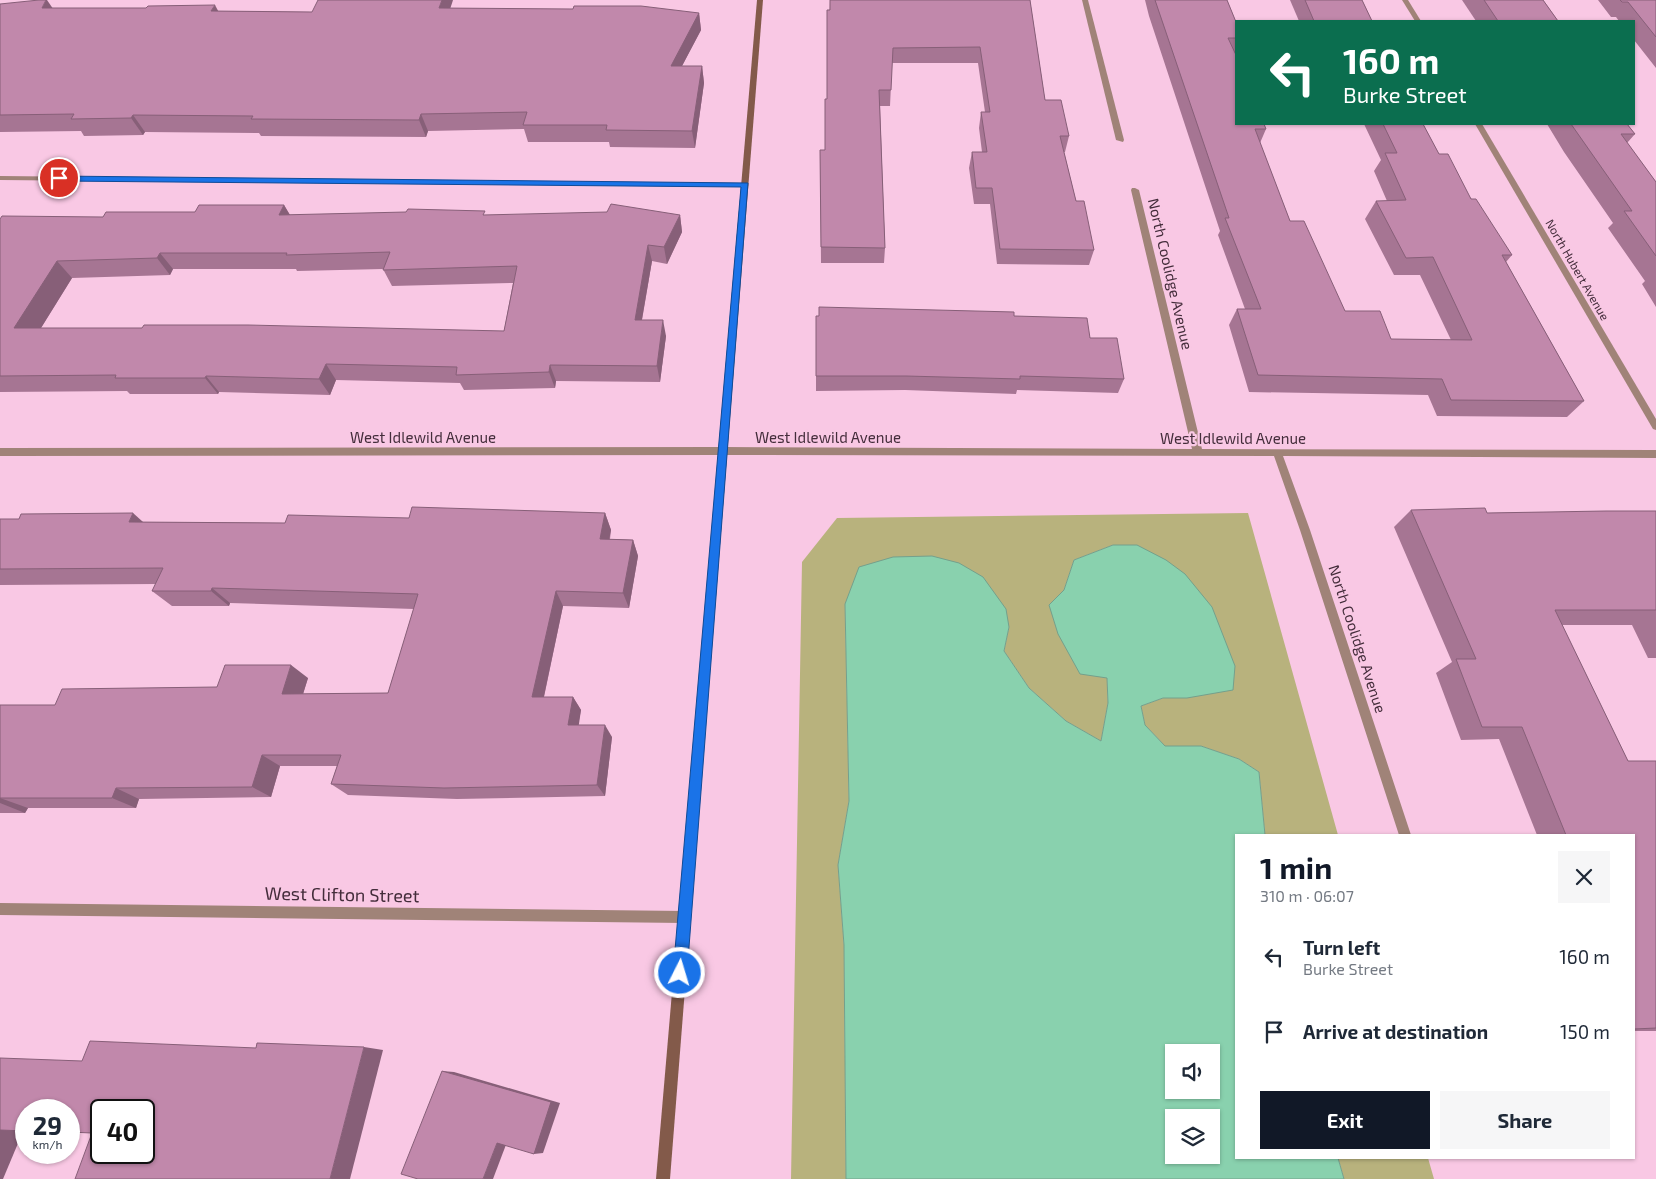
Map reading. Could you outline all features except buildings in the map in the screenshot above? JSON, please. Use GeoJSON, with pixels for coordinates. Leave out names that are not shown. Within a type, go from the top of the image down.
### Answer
{"type":"FeatureCollection","features":[{"type":"Feature","properties":{"kind":"street"},"geometry":{"type":"LineString","coordinates":[[663,1179],[760,0]]}},
{"type":"Feature","properties":{"kind":"street"},"geometry":{"type":"LineString","coordinates":[[1086,0],[1120,140]]}},
{"type":"Feature","properties":{"kind":"street"},"geometry":{"type":"LineString","coordinates":[[1405,0],[1417,20]]}},
{"type":"Feature","properties":{"kind":"street","name":"North Hubert Avenue"},"geometry":{"type":"LineString","coordinates":[[1479,125],[1656,427]]}},
{"type":"Feature","properties":{"kind":"street"},"geometry":{"type":"LineString","coordinates":[[0,178],[745,184]]}},
{"type":"Feature","properties":{"kind":"street","name":"North Coolidge Avenue"},"geometry":{"type":"LineString","coordinates":[[1135,190],[1198,453]]}},
{"type":"Feature","properties":{"kind":"street","name":"West Idlewild Avenue"},"geometry":{"type":"LineString","coordinates":[[0,452],[723,451],[1656,454]]}},
{"type":"Feature","properties":{"kind":"street","name":"North Coolidge Avenue"},"geometry":{"type":"LineString","coordinates":[[1277,453],[1308,539],[1405,834]]}},
{"type":"Feature","properties":{"kind":"street","name":"West Clifton Street"},"geometry":{"type":"LineString","coordinates":[[0,908],[684,917]]}},
{"type":"Feature","properties":{"kind":"shaded area"},"geometry":{"type":"Polygon","coordinates":[[[1248,513],[1338,834],[1265,834],[1259,772],[1239,759],[1201,746],[1165,746],[1145,725],[1141,706],[1163,698],[1187,698],[1113,545],[1074,560],[1064,590],[1049,605],[1107,678],[1108,703],[1101,741],[1066,721],[1029,688],[1004,651],[1009,627],[845,604],[849,801],[838,865],[844,945],[846,1179],[791,1179],[802,562],[837,518],[1248,513]]]}},
{"type":"Feature","properties":{"kind":"shaded area"},"geometry":{"type":"Polygon","coordinates":[[[1113,545],[1137,545],[1166,560],[1185,574],[1212,607],[1235,666],[1233,690],[1187,698],[1163,698],[1141,706],[1145,725],[1165,746],[1201,746],[1239,759],[1259,772],[1265,834],[1235,834],[1235,1159],[1338,1159],[1344,1179],[846,1179],[844,945],[838,865],[849,801],[845,604],[859,567],[893,557],[932,556],[959,563],[983,577],[1006,609],[1009,627],[1004,651],[1029,688],[1066,721],[1101,741],[1108,703],[1107,678],[1080,674],[1058,634],[1049,605],[1064,590],[1074,560],[1113,545]]]}},
{"type":"Feature","properties":{"kind":"shaded area"},"geometry":{"type":"Polygon","coordinates":[[[1338,1159],[1428,1159],[1434,1179],[1344,1179],[1338,1159]]]}},
{"type":"Feature","properties":{"kind":"route"},"geometry":{"type":"LineString","coordinates":[[59,178],[745,184],[680,973]]}}]}
